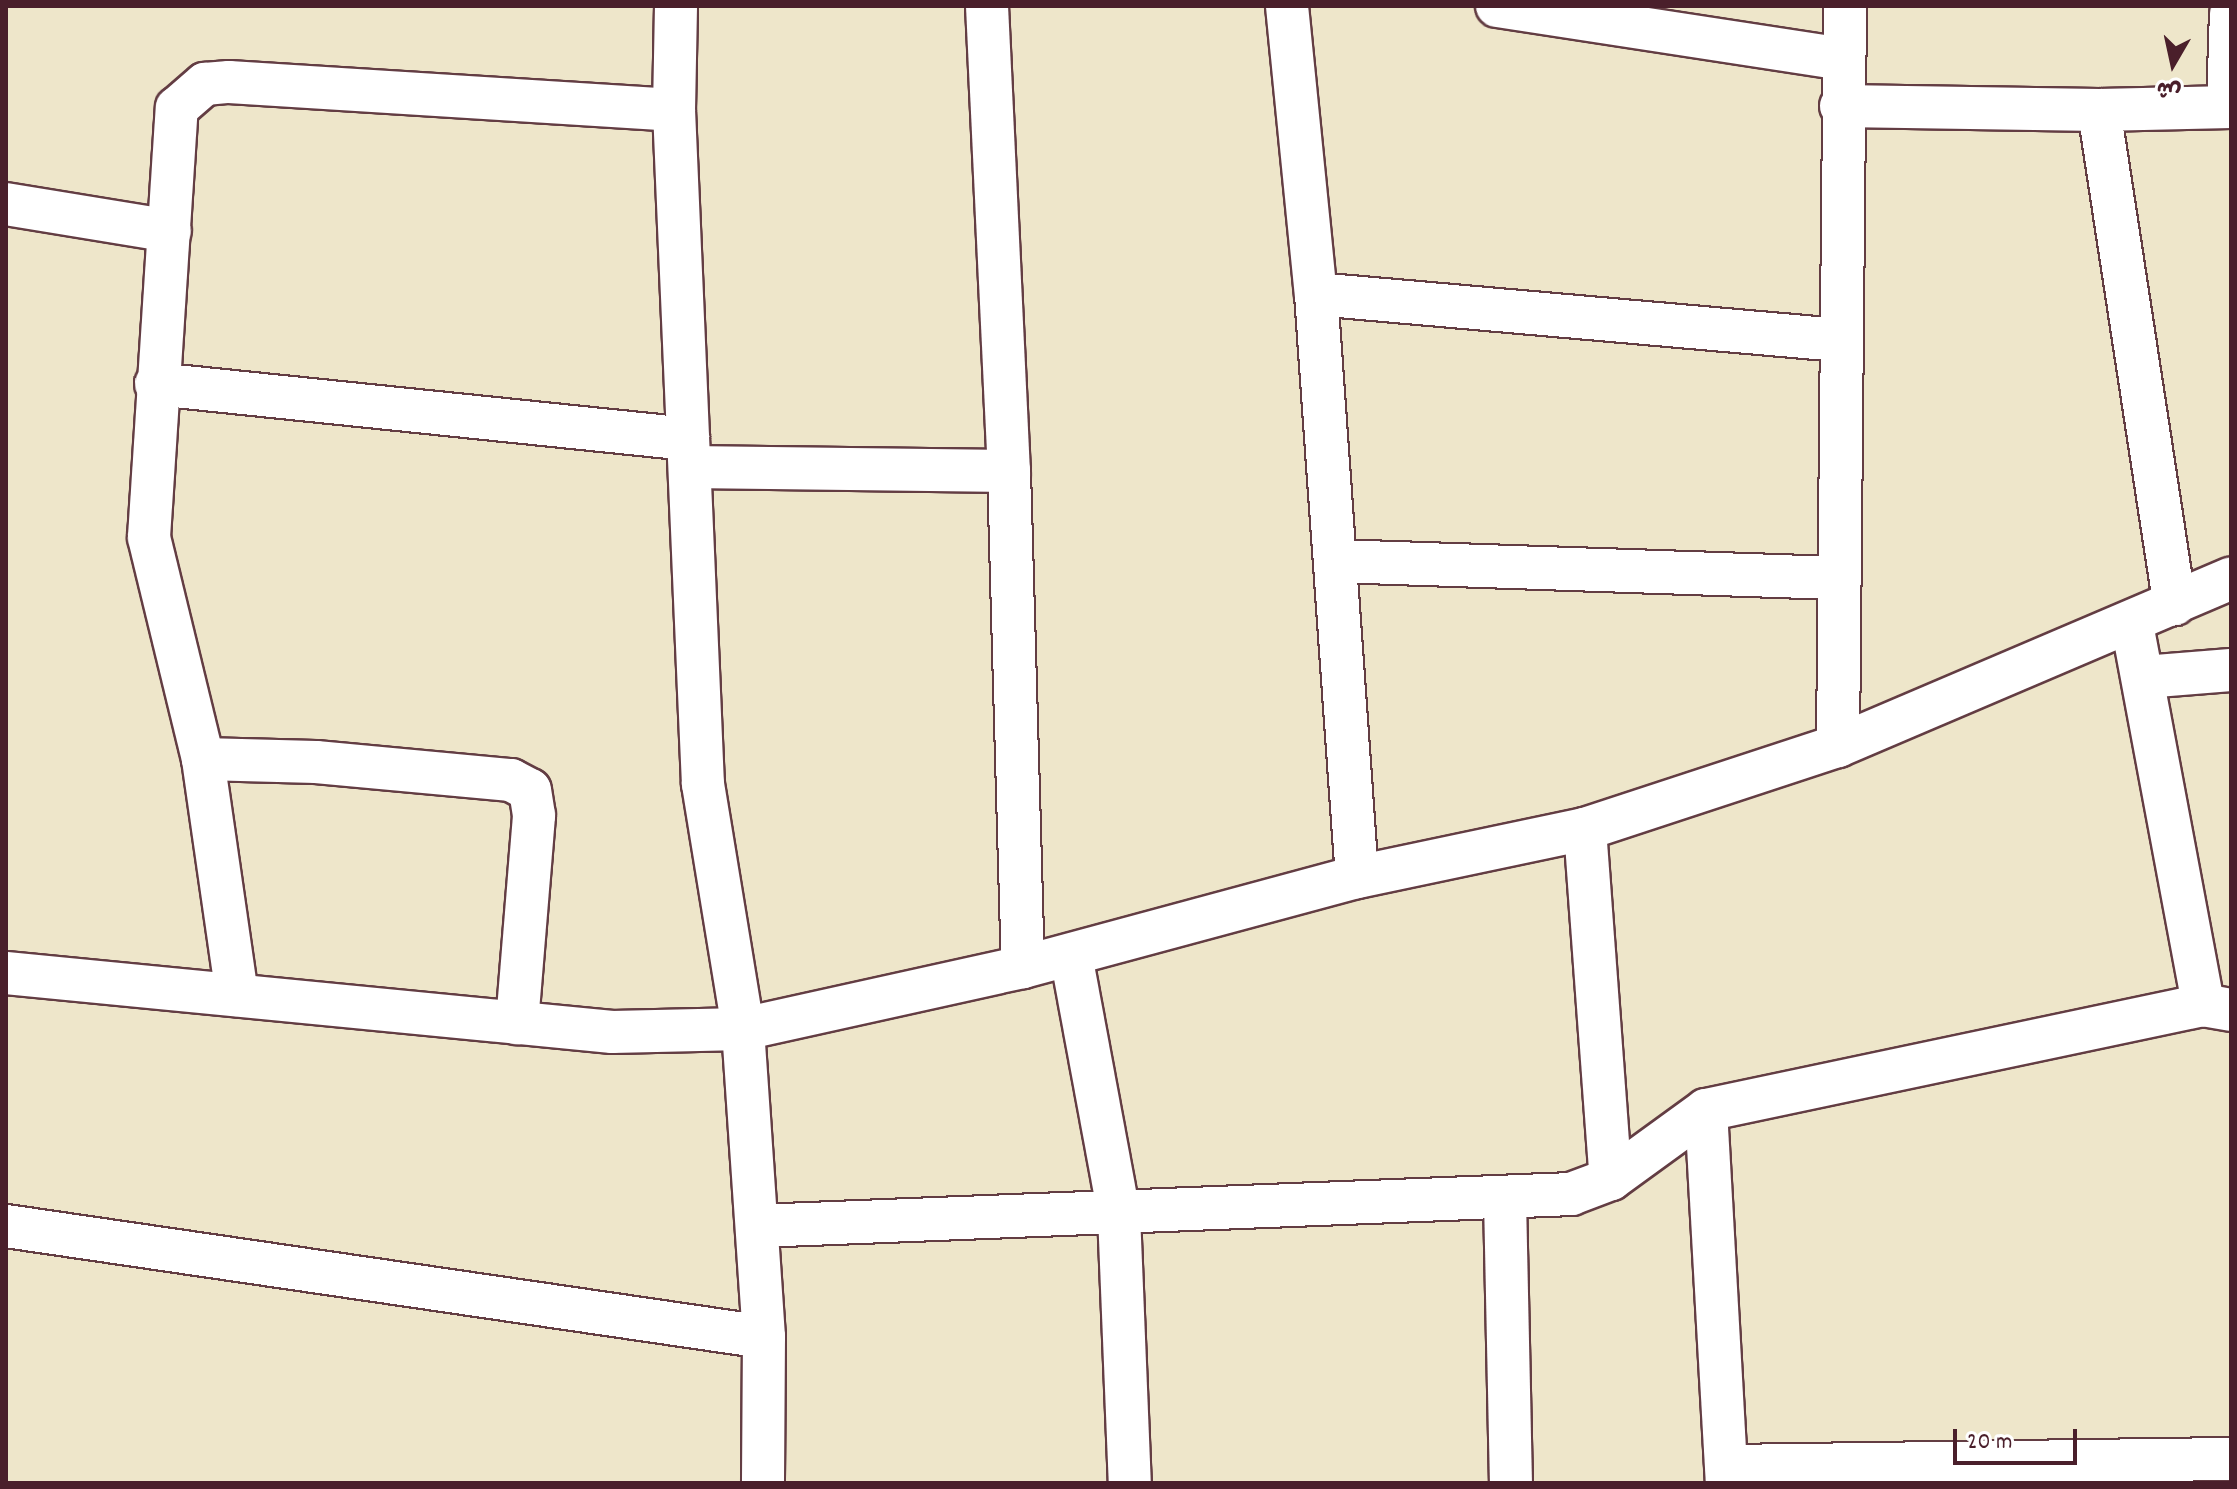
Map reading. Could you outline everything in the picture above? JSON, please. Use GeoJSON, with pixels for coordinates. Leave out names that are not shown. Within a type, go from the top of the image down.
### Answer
{"type":"FeatureCollection","features":[{"type":"Feature","properties":{"kind":"street"},"geometry":{"type":"LineString","coordinates":[[676,6],[674,110],[703,784],[743,1029],[764,1337],[763,1483]]}},
{"type":"Feature","properties":{"kind":"street"},"geometry":{"type":"LineString","coordinates":[[987,6],[1009,471],[1023,967]]}},
{"type":"Feature","properties":{"kind":"street"},"geometry":{"type":"LineString","coordinates":[[1287,6],[1316,294],[1357,877]]}},
{"type":"Feature","properties":{"kind":"street"},"geometry":{"type":"LineString","coordinates":[[1497,6],[1842,59]]}},
{"type":"Feature","properties":{"kind":"street"},"geometry":{"type":"LineString","coordinates":[[1838,746],[1836,578],[1841,106],[1845,6]]}},
{"type":"Feature","properties":{"kind":"street"},"geometry":{"type":"LineString","coordinates":[[1841,106],[2099,110],[2230,107],[2231,14]]}},
{"type":"Feature","properties":{"kind":"street"},"geometry":{"type":"LineString","coordinates":[[237,995],[203,759],[149,537],[156,384],[177,108],[205,84],[674,110]]}},
{"type":"Feature","properties":{"kind":"street"},"geometry":{"type":"LineString","coordinates":[[2099,110],[2175,604]]}},
{"type":"Feature","properties":{"kind":"street"},"geometry":{"type":"LineString","coordinates":[[6,204],[170,231]]}},
{"type":"Feature","properties":{"kind":"street"},"geometry":{"type":"LineString","coordinates":[[1316,294],[1839,340]]}},
{"type":"Feature","properties":{"kind":"street"},"geometry":{"type":"LineString","coordinates":[[156,384],[689,453],[1009,471]]}},
{"type":"Feature","properties":{"kind":"street"},"geometry":{"type":"LineString","coordinates":[[1336,561],[1836,578]]}},
{"type":"Feature","properties":{"kind":"street"},"geometry":{"type":"LineString","coordinates":[[6,973],[612,1032],[743,1029],[1023,967],[1357,877],[1585,829],[1838,746],[2132,624],[2231,578]]}},
{"type":"Feature","properties":{"kind":"street"},"geometry":{"type":"LineString","coordinates":[[758,1226],[1505,1199],[1571,1194],[1611,1179],[1706,1110],[2217,1008],[2132,624]]}},
{"type":"Feature","properties":{"kind":"street"},"geometry":{"type":"LineString","coordinates":[[2144,677],[2231,670]]}},
{"type":"Feature","properties":{"kind":"street"},"geometry":{"type":"LineString","coordinates":[[203,759],[316,762],[511,780],[530,790],[534,816],[517,1023]]}},
{"type":"Feature","properties":{"kind":"street"},"geometry":{"type":"LineString","coordinates":[[1585,829],[1611,1179]]}},
{"type":"Feature","properties":{"kind":"street"},"geometry":{"type":"LineString","coordinates":[[1071,955],[1119,1214],[1130,1483]]}},
{"type":"Feature","properties":{"kind":"street"},"geometry":{"type":"LineString","coordinates":[[1706,1110],[1727,1474],[2153,1471],[2231,1459]]}},
{"type":"Feature","properties":{"kind":"street"},"geometry":{"type":"LineString","coordinates":[[1505,1199],[1511,1483]]}},
{"type":"Feature","properties":{"kind":"street"},"geometry":{"type":"LineString","coordinates":[[6,1226],[764,1337]]}}]}
